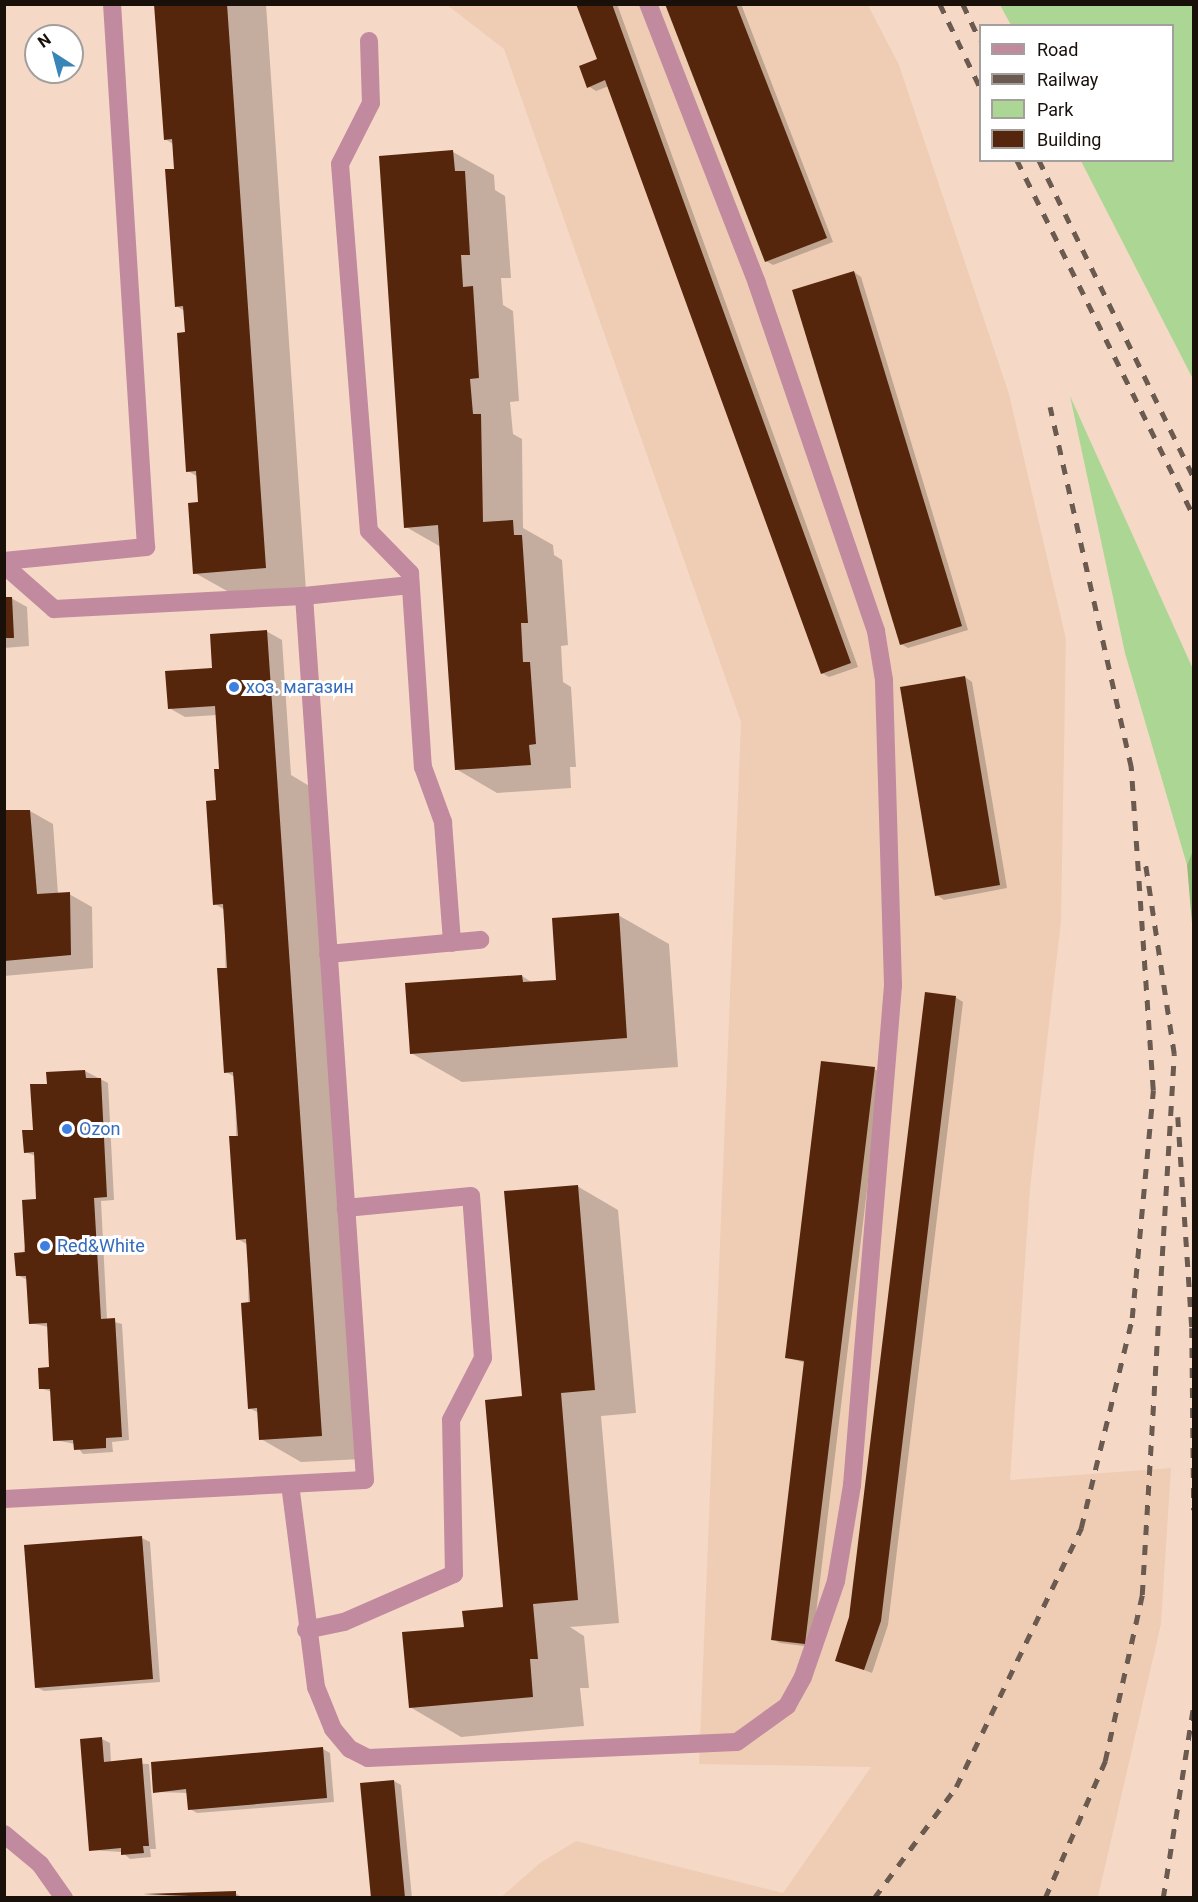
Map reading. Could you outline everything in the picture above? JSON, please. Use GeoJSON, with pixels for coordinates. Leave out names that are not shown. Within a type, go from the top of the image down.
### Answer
{"type":"FeatureCollection","features":[{"type":"Feature","properties":{"kind":"lane"},"geometry":{"type":"LineString","coordinates":[[4,563],[146,547],[112,4]]}},
{"type":"Feature","properties":{"kind":"lane"},"geometry":{"type":"LineString","coordinates":[[290,1484],[306,1630],[316,1687],[333,1729],[350,1749],[368,1758],[737,1742],[787,1706],[803,1677],[836,1581],[852,1485],[893,985],[884,680],[876,631],[757,283],[648,4]]}},
{"type":"Feature","properties":{"kind":"lane"},"geometry":{"type":"LineString","coordinates":[[369,40],[371,103],[340,164],[369,531],[410,573],[423,767],[443,822],[452,943]]}},
{"type":"Feature","properties":{"kind":"lane"},"geometry":{"type":"LineString","coordinates":[[4,563],[54,609],[304,596],[410,585]]}},
{"type":"Feature","properties":{"kind":"lane"},"geometry":{"type":"LineString","coordinates":[[4,1499],[365,1480],[304,596]]}},
{"type":"Feature","properties":{"kind":"lane"},"geometry":{"type":"LineString","coordinates":[[328,954],[480,940]]}},
{"type":"Feature","properties":{"kind":"lane"},"geometry":{"type":"LineString","coordinates":[[306,1630],[344,1622],[454,1574],[451,1420],[483,1358],[471,1196],[346,1208]]}},
{"type":"Feature","properties":{"kind":"lane"},"geometry":{"type":"LineString","coordinates":[[4,1834],[40,1864],[64,1898]]}},
{"type":"Feature","properties":{"kind":"shaded area"},"geometry":{"type":"Polygon","coordinates":[[[447,5],[868,5],[899,65],[1009,394],[1066,639],[1061,921],[1030,1189],[1010,1480],[1171,1468],[1161,1624],[1098,1897],[501,1897],[540,1863],[576,1841],[783,1893],[871,1767],[699,1764],[741,722],[504,49],[447,5]]]}},
{"type":"Feature","properties":{"kind":"green space"},"geometry":{"type":"Polygon","coordinates":[[[1000,5],[1193,5],[1193,379],[1082,162],[1174,162],[1174,24],[1010,24],[1000,5]]]}},
{"type":"Feature","properties":{"kind":"green space"},"geometry":{"type":"Polygon","coordinates":[[[1070,396],[1193,669],[1194,851],[1187,865],[1125,653],[1070,396]]]}},
{"type":"Feature","properties":{"kind":"green space"},"geometry":{"type":"Polygon","coordinates":[[[1194,851],[1193,935],[1187,865],[1194,851]]]}},
{"type":"Feature","properties":{"kind":"building"},"geometry":{"type":"Polygon","coordinates":[[[154,4],[227,4],[266,568],[193,574],[188,503],[198,502],[196,471],[186,472],[177,333],[185,332],[183,306],[175,307],[165,169],[174,169],[172,139],[164,140],[154,4]]]}},
{"type":"Feature","properties":{"kind":"building"},"geometry":{"type":"Polygon","coordinates":[[[576,4],[612,4],[851,663],[821,674],[605,80],[587,88],[579,66],[597,59],[576,4]]]}},
{"type":"Feature","properties":{"kind":"building"},"geometry":{"type":"Polygon","coordinates":[[[665,4],[736,4],[827,238],[765,262],[665,4]]]}},
{"type":"Feature","properties":{"kind":"building"},"geometry":{"type":"Polygon","coordinates":[[[453,150],[455,171],[465,171],[470,255],[461,255],[463,287],[473,286],[479,378],[470,379],[473,414],[481,414],[483,522],[513,520],[514,535],[522,535],[528,623],[521,623],[523,662],[530,662],[536,744],[529,745],[531,765],[455,770],[438,525],[404,528],[379,156],[453,150]]]}},
{"type":"Feature","properties":{"kind":"building"},"geometry":{"type":"Polygon","coordinates":[[[854,271],[962,626],[900,645],[792,290],[854,271]]]}},
{"type":"Feature","properties":{"kind":"building"},"geometry":{"type":"Polygon","coordinates":[[[4,597],[12,597],[14,638],[4,638],[4,597]]]}},
{"type":"Feature","properties":{"kind":"building"},"geometry":{"type":"Polygon","coordinates":[[[267,630],[322,1436],[259,1440],[257,1408],[248,1409],[241,1303],[250,1302],[246,1239],[236,1240],[229,1136],[238,1136],[233,1072],[224,1073],[217,968],[227,968],[223,904],[213,905],[206,801],[216,800],[214,769],[219,769],[215,706],[168,709],[165,671],[212,668],[210,634],[267,630]]]}},
{"type":"Feature","properties":{"kind":"building"},"geometry":{"type":"Polygon","coordinates":[[[965,676],[1000,885],[935,896],[900,687],[965,676]]]}},
{"type":"Feature","properties":{"kind":"building"},"geometry":{"type":"Polygon","coordinates":[[[4,810],[30,810],[37,894],[70,892],[71,955],[4,961],[4,810]]]}},
{"type":"Feature","properties":{"kind":"building"},"geometry":{"type":"Polygon","coordinates":[[[619,913],[627,1038],[410,1054],[405,983],[522,975],[523,982],[556,980],[552,918],[619,913]]]}},
{"type":"Feature","properties":{"kind":"building"},"geometry":{"type":"Polygon","coordinates":[[[925,992],[956,996],[881,1621],[864,1670],[835,1661],[849,1617],[925,992]]]}},
{"type":"Feature","properties":{"kind":"building"},"geometry":{"type":"Polygon","coordinates":[[[821,1061],[875,1067],[805,1644],[771,1640],[804,1361],[785,1358],[821,1061]]]}},
{"type":"Feature","properties":{"kind":"building"},"geometry":{"type":"Polygon","coordinates":[[[85,1070],[86,1078],[101,1078],[107,1197],[94,1198],[101,1319],[115,1318],[122,1437],[106,1438],[106,1448],[74,1450],[73,1440],[53,1441],[50,1389],[39,1389],[38,1368],[49,1367],[47,1323],[29,1324],[26,1276],[16,1276],[14,1253],[25,1252],[22,1200],[36,1199],[34,1152],[24,1153],[22,1130],[33,1130],[30,1084],[47,1084],[46,1072],[85,1070]]]}},
{"type":"Feature","properties":{"kind":"building"},"geometry":{"type":"Polygon","coordinates":[[[578,1185],[595,1390],[561,1393],[578,1600],[533,1604],[538,1659],[530,1659],[533,1697],[409,1708],[402,1632],[464,1627],[462,1611],[503,1607],[485,1400],[522,1396],[504,1191],[578,1185]]]}},
{"type":"Feature","properties":{"kind":"building"},"geometry":{"type":"Polygon","coordinates":[[[142,1536],[153,1679],[35,1688],[24,1545],[142,1536]]]}},
{"type":"Feature","properties":{"kind":"building"},"geometry":{"type":"Polygon","coordinates":[[[102,1737],[104,1762],[142,1758],[149,1846],[143,1846],[144,1853],[121,1855],[121,1848],[89,1851],[80,1739],[102,1737]]]}},
{"type":"Feature","properties":{"kind":"building"},"geometry":{"type":"Polygon","coordinates":[[[323,1747],[327,1798],[188,1810],[186,1789],[153,1793],[151,1762],[323,1747]]]}},
{"type":"Feature","properties":{"kind":"building"},"geometry":{"type":"Polygon","coordinates":[[[394,1780],[405,1898],[371,1898],[360,1783],[394,1780]]]}},
{"type":"Feature","properties":{"kind":"building"},"geometry":{"type":"Polygon","coordinates":[[[236,1891],[236,1898],[143,1894],[236,1891]]]}},
{"type":"Feature","properties":{"kind":"railway"},"geometry":{"type":"LineString","coordinates":[[940,4],[979,85]]}},
{"type":"Feature","properties":{"kind":"railway"},"geometry":{"type":"LineString","coordinates":[[963,4],[979,38]]}},
{"type":"Feature","properties":{"kind":"railway"},"geometry":{"type":"LineString","coordinates":[[1018,162],[1194,516]]}},
{"type":"Feature","properties":{"kind":"railway"},"geometry":{"type":"LineString","coordinates":[[1040,162],[1194,478]]}},
{"type":"Feature","properties":{"kind":"railway"},"geometry":{"type":"LineString","coordinates":[[874,1898],[956,1787],[1081,1528],[1132,1318],[1153,1090],[1131,767],[1050,407]]}},
{"type":"Feature","properties":{"kind":"railway"},"geometry":{"type":"LineString","coordinates":[[1045,1898],[1105,1761],[1142,1595],[1174,1054],[1145,862]]}},
{"type":"Feature","properties":{"kind":"railway"},"geometry":{"type":"LineString","coordinates":[[1178,1117],[1192,1328],[1194,1510]]}},
{"type":"Feature","properties":{"kind":"railway"},"geometry":{"type":"LineString","coordinates":[[1163,1898],[1194,1703]]}},
{"type":"Feature","properties":{"kind":"place","name":"хоз. магазин"},"geometry":{"type":"Point","coordinates":[234,687]}},
{"type":"Feature","properties":{"kind":"place","name":"Ozon"},"geometry":{"type":"Point","coordinates":[67,1129]}},
{"type":"Feature","properties":{"kind":"place","name":"Red&White"},"geometry":{"type":"Point","coordinates":[45,1246]}}]}
